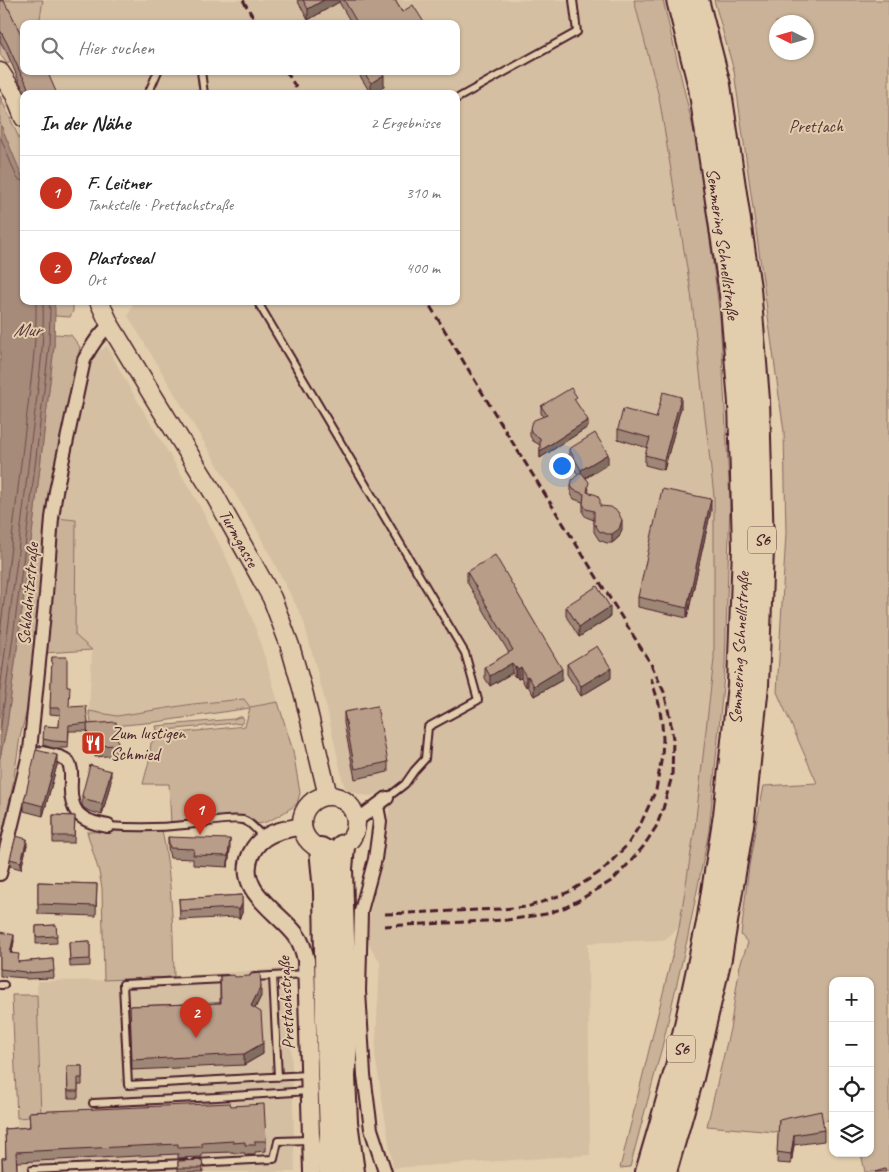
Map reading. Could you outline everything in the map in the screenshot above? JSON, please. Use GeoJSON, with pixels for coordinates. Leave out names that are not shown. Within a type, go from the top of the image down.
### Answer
{"type":"FeatureCollection","features":[{"type":"Feature","properties":{"kind":"highway","name":"Semmering Schnellstraße"},"geometry":{"type":"LineString","coordinates":[[647,1172],[677,1067],[690,1012],[708,924],[725,815],[739,685],[744,548],[740,404],[731,294],[700,87],[678,0]]}},
{"type":"Feature","properties":{"kind":"highway","name":"Semmering Schnellstraße"},"geometry":{"type":"LineString","coordinates":[[665,1172],[692,1078],[720,958],[743,819],[757,685],[762,549],[758,400],[749,288],[719,85],[697,0]]}},
{"type":"Feature","properties":{"kind":"highway"},"geometry":{"type":"LineString","coordinates":[[343,846],[341,869],[346,1044],[344,1076],[346,1122],[353,1172]]}},
{"type":"Feature","properties":{"kind":"highway"},"geometry":{"type":"LineString","coordinates":[[321,849],[325,891],[327,1018],[321,1136],[329,1158],[331,1172]]}},
{"type":"Feature","properties":{"kind":"highway"},"geometry":{"type":"LineString","coordinates":[[346,1044],[358,1139],[366,1172]]}},
{"type":"Feature","properties":{"kind":"highway"},"geometry":{"type":"LineString","coordinates":[[321,1136],[339,1172]]}},
{"type":"Feature","properties":{"kind":"main road"},"geometry":{"type":"LineString","coordinates":[[0,72],[20,109]]}},
{"type":"Feature","properties":{"kind":"main road","name":"Turmgasse"},"geometry":{"type":"LineString","coordinates":[[101,305],[110,325],[214,494],[272,598],[292,654],[304,696],[328,796]]}},
{"type":"Feature","properties":{"kind":"main road"},"geometry":{"type":"LineString","coordinates":[[328,796],[338,798],[346,803],[353,810],[356,821],[355,831],[350,840],[343,846],[332,850],[321,849],[312,844],[305,835],[302,826],[304,815],[310,805],[319,798],[328,796]]}},
{"type":"Feature","properties":{"kind":"street","name":"Schladnitzstraße"},"geometry":{"type":"LineString","coordinates":[[0,874],[30,750],[56,491],[84,360],[98,335],[110,325]]}},
{"type":"Feature","properties":{"kind":"street"},"geometry":{"type":"LineString","coordinates":[[30,750],[64,759],[69,764],[71,772],[71,800],[76,810],[90,822],[108,826]]}},
{"type":"Feature","properties":{"kind":"street"},"geometry":{"type":"LineString","coordinates":[[356,821],[382,802]]}},
{"type":"Feature","properties":{"kind":"street"},"geometry":{"type":"LineString","coordinates":[[382,802],[375,859],[361,911],[360,992],[364,1075],[371,1129],[384,1172]]}},
{"type":"Feature","properties":{"kind":"street"},"geometry":{"type":"LineString","coordinates":[[264,838],[279,830],[302,826]]}},
{"type":"Feature","properties":{"kind":"street","name":"Prettachstraße"},"geometry":{"type":"LineString","coordinates":[[264,838],[258,843],[250,857],[248,871],[250,880],[255,892],[262,901],[296,935],[306,960],[310,1083],[321,1136],[312,1172]]}},
{"type":"Feature","properties":{"kind":"lane"},"geometry":{"type":"LineString","coordinates":[[460,97],[578,32],[573,0]]}},
{"type":"Feature","properties":{"kind":"lane"},"geometry":{"type":"LineString","coordinates":[[150,90],[156,75]]}},
{"type":"Feature","properties":{"kind":"lane"},"geometry":{"type":"LineString","coordinates":[[202,75],[203,90]]}},
{"type":"Feature","properties":{"kind":"lane"},"geometry":{"type":"LineString","coordinates":[[259,305],[465,653],[478,700],[428,727],[425,759],[405,784],[382,802]]}},
{"type":"Feature","properties":{"kind":"lane"},"geometry":{"type":"LineString","coordinates":[[108,826],[140,828],[240,820],[247,822],[264,838]]}},
{"type":"Feature","properties":{"kind":"lane"},"geometry":{"type":"LineString","coordinates":[[245,978],[306,974]]}},
{"type":"Feature","properties":{"kind":"lane"},"geometry":{"type":"LineString","coordinates":[[273,976],[278,1077]]}},
{"type":"Feature","properties":{"kind":"lane"},"geometry":{"type":"LineString","coordinates":[[235,978],[123,984],[128,1085],[278,1077],[310,1083]]}},
{"type":"Feature","properties":{"kind":"lane"},"geometry":{"type":"LineString","coordinates":[[93,1103],[217,1097],[310,1083]]}},
{"type":"Feature","properties":{"kind":"lane"},"geometry":{"type":"LineString","coordinates":[[32,1170],[274,1159],[278,1141],[321,1136]]}},
{"type":"Feature","properties":{"kind":"shaded area"},"geometry":{"type":"Polygon","coordinates":[[[43,0],[634,0],[659,97],[691,293],[714,496],[714,659],[695,827],[679,928],[664,940],[588,943],[590,1155],[393,1168],[375,1056],[380,962],[368,943],[369,919],[389,811],[387,798],[383,791],[372,796],[361,795],[345,788],[327,709],[303,619],[258,532],[128,316],[132,305],[460,305],[460,90],[22,90],[10,62],[20,58],[20,75],[460,75],[460,20],[40,20],[43,0]]]}},
{"type":"Feature","properties":{"kind":"shaded area"},"geometry":{"type":"Polygon","coordinates":[[[107,346],[200,506],[227,559],[252,618],[278,702],[250,707],[244,699],[193,704],[117,716],[89,711],[92,650],[75,635],[76,520],[57,518],[90,365],[96,354],[107,346]]]}},
{"type":"Feature","properties":{"kind":"shaded area"},"geometry":{"type":"Polygon","coordinates":[[[289,968],[295,1172],[20,1172],[17,1118],[41,1115],[37,981],[118,980],[289,968]]]}},
{"type":"Feature","properties":{"kind":"green space"},"geometry":{"type":"Polygon","coordinates":[[[0,0],[43,0],[40,20],[20,20],[20,58],[7,64],[0,54],[0,0]]]}},
{"type":"Feature","properties":{"kind":"green space"},"geometry":{"type":"Polygon","coordinates":[[[634,0],[663,0],[698,149],[720,316],[730,502],[725,665],[709,831],[688,936],[662,1047],[630,1167],[620,1168],[679,928],[695,827],[714,659],[714,496],[691,293],[659,97],[634,0]]]}},
{"type":"Feature","properties":{"kind":"green space","name":"Prettach"},"geometry":{"type":"Polygon","coordinates":[[[714,0],[889,0],[889,1170],[879,1172],[865,1172],[862,1157],[874,1157],[874,977],[829,977],[829,1120],[774,1132],[707,1126],[730,1029],[740,965],[748,943],[741,935],[749,866],[764,786],[817,783],[777,692],[786,533],[784,432],[734,71],[714,0]]]}},
{"type":"Feature","properties":{"kind":"green space"},"geometry":{"type":"Polygon","coordinates":[[[0,96],[20,140],[20,171],[0,123],[0,96]]]}},
{"type":"Feature","properties":{"kind":"green space"},"geometry":{"type":"Polygon","coordinates":[[[54,305],[73,305],[70,317],[55,316],[54,305]]]}},
{"type":"Feature","properties":{"kind":"green space"},"geometry":{"type":"Polygon","coordinates":[[[54,334],[71,335],[80,347],[50,489],[43,580],[28,706],[20,737],[12,790],[0,844],[0,758],[7,725],[34,518],[54,334]]]}},
{"type":"Feature","properties":{"kind":"green space"},"geometry":{"type":"Polygon","coordinates":[[[56,518],[76,520],[75,635],[92,650],[44,653],[56,518]]]}},
{"type":"Feature","properties":{"kind":"green space"},"geometry":{"type":"Polygon","coordinates":[[[244,699],[250,707],[278,702],[293,751],[300,793],[297,804],[272,819],[257,824],[247,818],[171,824],[169,784],[143,784],[151,743],[158,735],[245,726],[250,708],[156,722],[92,728],[89,711],[117,716],[193,704],[244,699]]]}},
{"type":"Feature","properties":{"kind":"green space"},"geometry":{"type":"Polygon","coordinates":[[[239,717],[244,719],[240,724],[234,723],[157,731],[156,726],[234,719],[239,717]]]}},
{"type":"Feature","properties":{"kind":"green space"},"geometry":{"type":"Polygon","coordinates":[[[162,830],[170,885],[174,977],[104,980],[102,888],[87,832],[162,830]]]}},
{"type":"Feature","properties":{"kind":"green space"},"geometry":{"type":"Polygon","coordinates":[[[12,995],[37,995],[41,1116],[17,1118],[12,995]]]}},
{"type":"Feature","properties":{"kind":"water","name":"Mur"},"geometry":{"type":"Polygon","coordinates":[[[0,123],[20,171],[20,305],[54,305],[55,309],[54,347],[34,518],[7,725],[0,758],[0,123]]]}},
{"type":"Feature","properties":{"kind":"building"},"geometry":{"type":"Polygon","coordinates":[[[0,0],[4,1],[9,9],[20,32],[20,72],[7,43],[0,30],[0,0]]]}},
{"type":"Feature","properties":{"kind":"building"},"geometry":{"type":"Polygon","coordinates":[[[303,0],[324,0],[308,9],[303,0]]]}},
{"type":"Feature","properties":{"kind":"building"},"geometry":{"type":"Polygon","coordinates":[[[344,0],[395,0],[402,12],[413,5],[422,20],[356,20],[344,0]]]}},
{"type":"Feature","properties":{"kind":"building"},"geometry":{"type":"Polygon","coordinates":[[[22,75],[49,75],[55,90],[29,90],[22,75]]]}},
{"type":"Feature","properties":{"kind":"building"},"geometry":{"type":"Polygon","coordinates":[[[366,75],[384,75],[371,83],[366,75]]]}},
{"type":"Feature","properties":{"kind":"building"},"geometry":{"type":"Polygon","coordinates":[[[571,388],[577,397],[574,399],[588,420],[540,451],[540,438],[533,434],[530,429],[531,424],[534,420],[547,415],[541,406],[571,388]]]}},
{"type":"Feature","properties":{"kind":"building"},"geometry":{"type":"Polygon","coordinates":[[[663,392],[681,397],[664,460],[645,455],[650,438],[618,429],[623,409],[656,418],[663,392]]]}},
{"type":"Feature","properties":{"kind":"building"},"geometry":{"type":"Polygon","coordinates":[[[595,433],[608,454],[581,470],[569,449],[595,433]]]}},
{"type":"Feature","properties":{"kind":"building"},"geometry":{"type":"Polygon","coordinates":[[[581,472],[589,482],[587,492],[597,495],[600,500],[600,506],[611,507],[618,512],[622,520],[619,529],[612,534],[599,531],[594,523],[594,511],[586,509],[583,504],[584,494],[574,490],[571,486],[572,480],[581,472]]]}},
{"type":"Feature","properties":{"kind":"building"},"geometry":{"type":"Polygon","coordinates":[[[662,489],[711,499],[687,608],[638,597],[662,489]]]}},
{"type":"Feature","properties":{"kind":"building"},"geometry":{"type":"Polygon","coordinates":[[[495,555],[562,669],[534,686],[528,676],[526,677],[521,667],[518,669],[512,663],[490,676],[485,667],[513,650],[467,572],[495,555]]]}},
{"type":"Feature","properties":{"kind":"building"},"geometry":{"type":"Polygon","coordinates":[[[597,586],[610,607],[579,627],[566,606],[597,586]]]}},
{"type":"Feature","properties":{"kind":"building"},"geometry":{"type":"Polygon","coordinates":[[[597,646],[611,668],[581,686],[567,664],[597,646]]]}},
{"type":"Feature","properties":{"kind":"building"},"geometry":{"type":"Polygon","coordinates":[[[52,657],[67,657],[67,686],[70,686],[69,707],[86,706],[88,723],[69,725],[68,742],[43,739],[44,726],[59,727],[60,708],[50,708],[52,657]]]}},
{"type":"Feature","properties":{"kind":"building"},"geometry":{"type":"Polygon","coordinates":[[[377,706],[388,762],[355,769],[344,712],[377,706]]]}},
{"type":"Feature","properties":{"kind":"building"},"geometry":{"type":"Polygon","coordinates":[[[116,722],[118,745],[95,746],[95,739],[88,739],[87,724],[116,722]]]}},
{"type":"Feature","properties":{"kind":"building"},"geometry":{"type":"Polygon","coordinates":[[[36,750],[57,755],[43,806],[24,801],[36,750]]]}},
{"type":"Feature","properties":{"kind":"building"},"geometry":{"type":"Polygon","coordinates":[[[90,765],[111,771],[102,804],[89,801],[82,795],[90,765]]]}},
{"type":"Feature","properties":{"kind":"building"},"geometry":{"type":"Polygon","coordinates":[[[53,815],[75,816],[74,836],[53,836],[53,815]]]}},
{"type":"Feature","properties":{"kind":"building"},"geometry":{"type":"Polygon","coordinates":[[[16,836],[27,839],[21,862],[10,859],[16,836]]]}},
{"type":"Feature","properties":{"kind":"building"},"geometry":{"type":"Polygon","coordinates":[[[168,837],[230,839],[228,856],[193,855],[194,849],[170,848],[168,837]]]}},
{"type":"Feature","properties":{"kind":"building"},"geometry":{"type":"Polygon","coordinates":[[[38,882],[97,884],[96,906],[38,904],[38,882]]]}},
{"type":"Feature","properties":{"kind":"building"},"geometry":{"type":"Polygon","coordinates":[[[242,895],[242,904],[239,910],[236,908],[180,911],[179,899],[242,895]]]}},
{"type":"Feature","properties":{"kind":"building"},"geometry":{"type":"Polygon","coordinates":[[[56,925],[57,936],[36,937],[36,926],[56,925]]]}},
{"type":"Feature","properties":{"kind":"building"},"geometry":{"type":"Polygon","coordinates":[[[0,932],[14,935],[10,953],[19,954],[18,962],[53,959],[54,971],[26,973],[0,969],[0,932]]]}},
{"type":"Feature","properties":{"kind":"building"},"geometry":{"type":"Polygon","coordinates":[[[90,941],[90,959],[70,960],[69,942],[90,941]]]}},
{"type":"Feature","properties":{"kind":"building"},"geometry":{"type":"Polygon","coordinates":[[[260,973],[261,986],[251,1006],[261,1012],[263,1043],[244,1054],[132,1060],[130,1006],[221,1003],[220,976],[250,976],[251,974],[260,973]]]}},
{"type":"Feature","properties":{"kind":"building"},"geometry":{"type":"Polygon","coordinates":[[[67,1066],[82,1066],[82,1078],[78,1078],[78,1091],[68,1091],[67,1066]]]}},
{"type":"Feature","properties":{"kind":"building"},"geometry":{"type":"Polygon","coordinates":[[[230,1103],[231,1106],[264,1104],[266,1141],[255,1141],[255,1145],[245,1145],[245,1142],[233,1143],[233,1141],[202,1143],[202,1147],[178,1148],[178,1144],[16,1152],[17,1172],[3,1172],[2,1158],[6,1158],[5,1129],[30,1127],[29,1112],[230,1103]]]}},
{"type":"Feature","properties":{"kind":"building"},"geometry":{"type":"Polygon","coordinates":[[[821,1111],[824,1130],[794,1135],[791,1154],[777,1152],[779,1120],[821,1111]]]}},
{"type":"Feature","properties":{"kind":"building"},"geometry":{"type":"Polygon","coordinates":[[[202,1160],[203,1168],[178,1168],[178,1161],[202,1160]]]}},
{"type":"Feature","properties":{"kind":"building"},"geometry":{"type":"Polygon","coordinates":[[[885,1169],[886,1172],[875,1172],[885,1169]]]}},
{"type":"Feature","properties":{"kind":"railway"},"geometry":{"type":"LineString","coordinates":[[243,0],[255,20]]}},
{"type":"Feature","properties":{"kind":"railway"},"geometry":{"type":"LineString","coordinates":[[288,75],[298,90]]}},
{"type":"Feature","properties":{"kind":"railway"},"geometry":{"type":"LineString","coordinates":[[384,926],[507,920],[546,914],[566,907],[613,880],[643,847],[656,827],[672,776],[673,739],[670,718],[664,692],[651,664],[506,432],[429,305]]}},
{"type":"Feature","properties":{"kind":"railway"},"geometry":{"type":"LineString","coordinates":[[385,914],[527,907],[571,891],[603,870],[628,844],[641,823],[656,790],[663,739],[659,704],[651,678]]}},
{"type":"Feature","properties":{"kind":"place","name":"Zum lustigen Schmied"},"geometry":{"type":"Point","coordinates":[93,743]}},
{"type":"Feature","properties":{"kind":"place","name":"F. Leitner"},"geometry":{"type":"Point","coordinates":[200,835]}},
{"type":"Feature","properties":{"kind":"place","name":"Plastoseal"},"geometry":{"type":"Point","coordinates":[196,1038]}}]}
